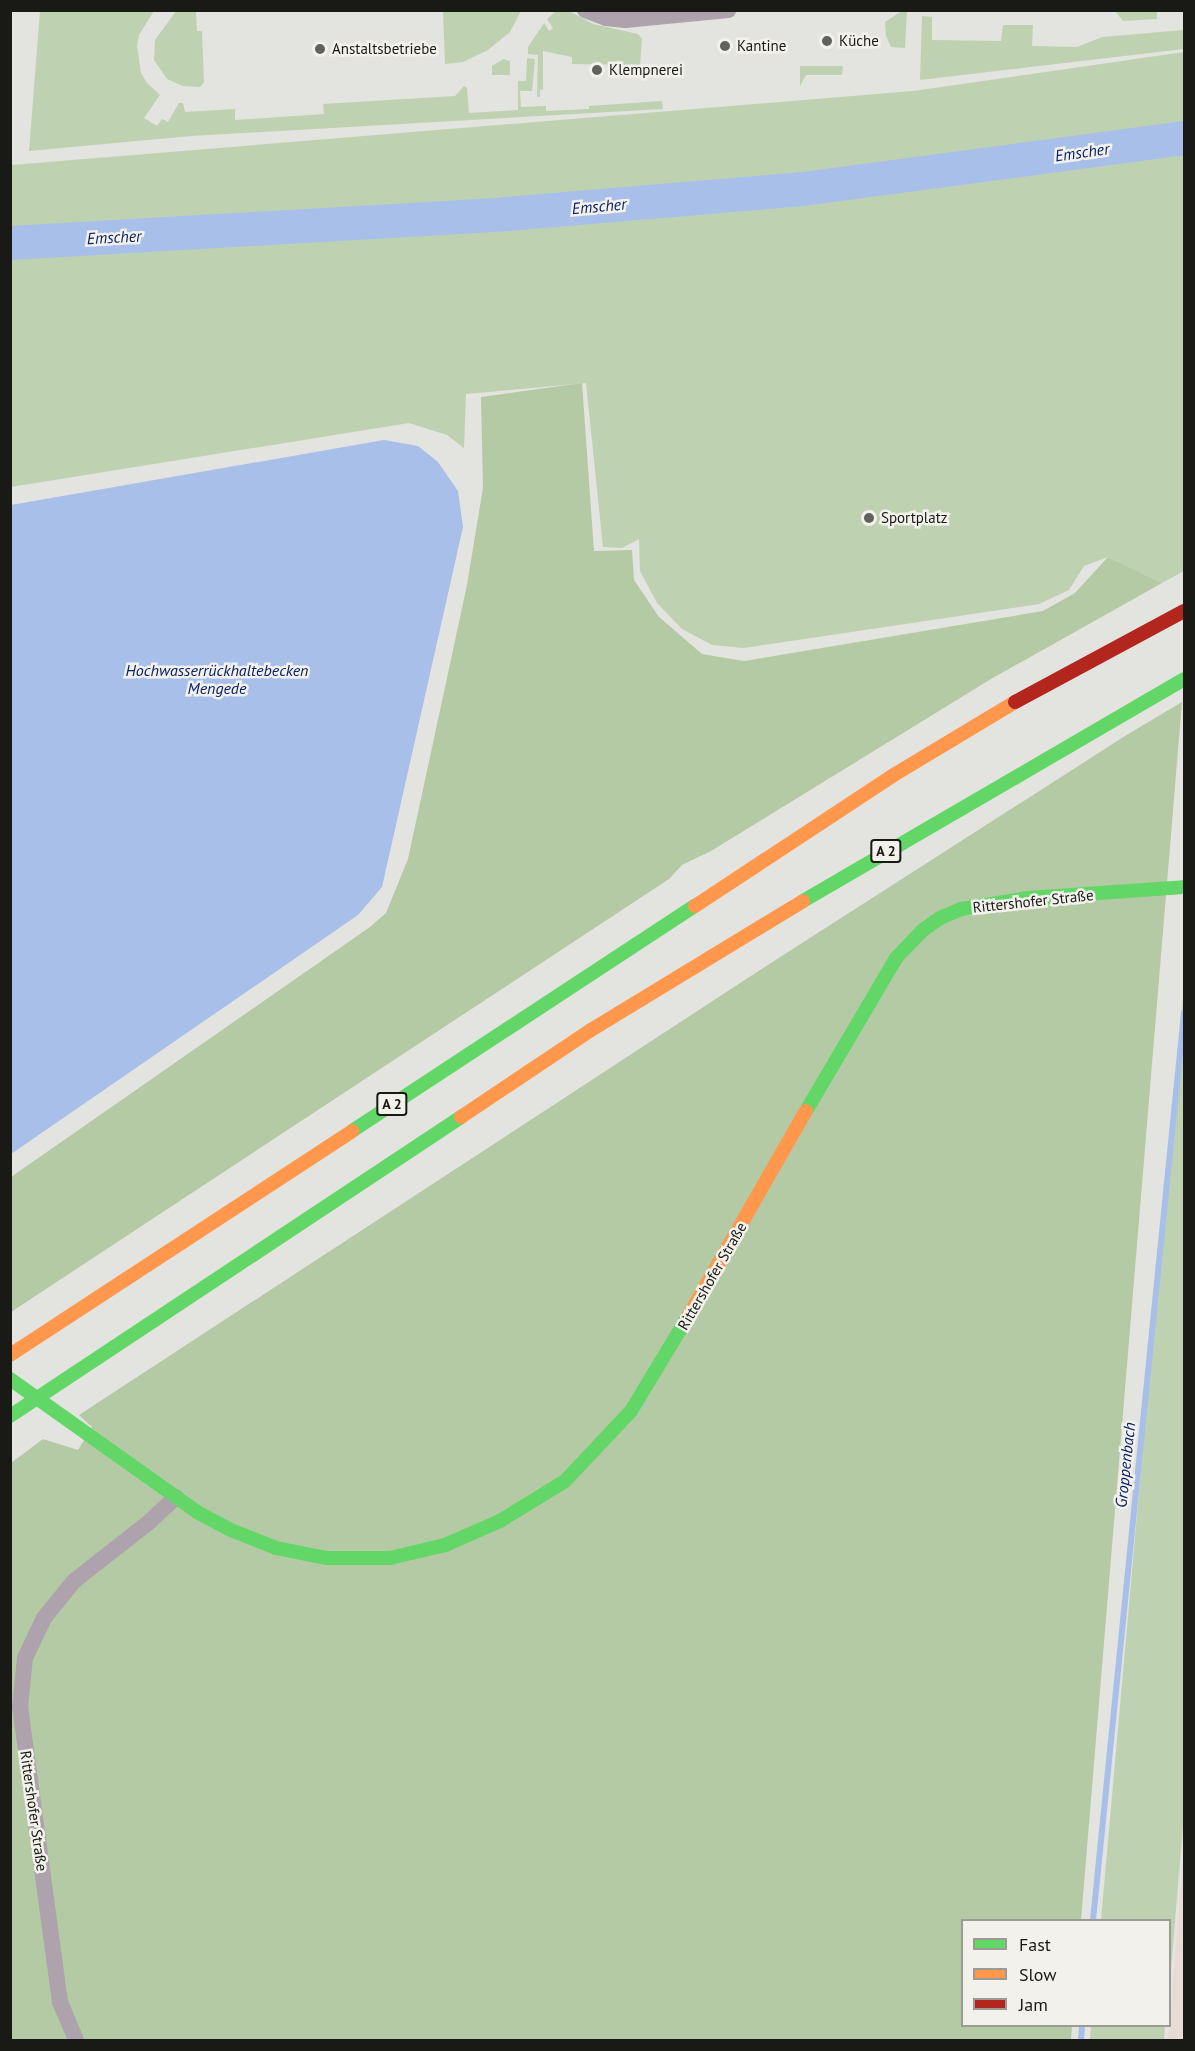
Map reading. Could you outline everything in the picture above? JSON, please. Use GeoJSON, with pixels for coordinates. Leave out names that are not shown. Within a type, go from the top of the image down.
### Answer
{"type":"FeatureCollection","features":[{"type":"Feature","properties":{"kind":"main road","name":"A 2"},"geometry":{"type":"LineString","coordinates":[[10,1355],[892,776],[1030,693],[1185,611]]}},
{"type":"Feature","properties":{"kind":"main road","name":"A 2"},"geometry":{"type":"LineString","coordinates":[[10,1416],[591,1030],[848,873],[1185,679]]}},
{"type":"Feature","properties":{"kind":"main road","name":"Rittershofer Straße"},"geometry":{"type":"LineString","coordinates":[[10,1379],[176,1497],[231,1530],[265,1544],[327,1558],[390,1558],[445,1545],[509,1515],[565,1480],[632,1411],[876,989],[896,957],[923,930],[940,918],[961,909],[1028,898],[1185,887]]}},
{"type":"Feature","properties":{"kind":"main road"},"geometry":{"type":"LineString","coordinates":[[19,1428],[105,1355]]}},
{"type":"Feature","properties":{"kind":"street"},"geometry":{"type":"LineString","coordinates":[[585,10],[606,18],[625,20],[729,10]]}},
{"type":"Feature","properties":{"kind":"street","name":"Rittershofer Straße"},"geometry":{"type":"LineString","coordinates":[[76,2040],[60,2002],[20,1707],[26,1658],[44,1618],[74,1581],[148,1523],[176,1497]]}},
{"type":"Feature","properties":{"kind":"shaded area"},"geometry":{"type":"Polygon","coordinates":[[[1184,1843],[1184,2040],[1167,2040],[1171,2027],[1184,1843]]]}},
{"type":"Feature","properties":{"kind":"green space"},"geometry":{"type":"Polygon","coordinates":[[[443,10],[521,11],[510,32],[488,50],[463,62],[445,64],[443,10]]]}},
{"type":"Feature","properties":{"kind":"green space"},"geometry":{"type":"Polygon","coordinates":[[[557,10],[569,11],[593,24],[638,34],[642,39],[640,65],[572,64],[572,57],[543,51],[543,89],[540,90],[540,97],[537,97],[538,55],[528,54],[528,47],[544,23],[549,31],[553,28],[547,19],[557,10]]]}},
{"type":"Feature","properties":{"kind":"green space"},"geometry":{"type":"Polygon","coordinates":[[[903,10],[907,11],[905,48],[891,47],[886,36],[885,22],[903,10]]]}},
{"type":"Feature","properties":{"kind":"green space"},"geometry":{"type":"Polygon","coordinates":[[[40,11],[154,11],[139,35],[137,46],[141,73],[147,83],[160,95],[144,118],[157,126],[162,119],[168,122],[179,103],[183,103],[185,112],[235,109],[235,120],[324,114],[323,104],[455,96],[464,86],[467,88],[469,113],[518,110],[518,81],[526,81],[527,58],[535,59],[532,91],[520,91],[521,107],[546,106],[546,111],[662,101],[663,109],[191,136],[29,151],[40,11]]]}},
{"type":"Feature","properties":{"kind":"green space"},"geometry":{"type":"Polygon","coordinates":[[[176,11],[196,11],[197,31],[202,31],[204,82],[200,87],[183,86],[167,79],[154,60],[155,40],[176,11]]]}},
{"type":"Feature","properties":{"kind":"green space"},"geometry":{"type":"Polygon","coordinates":[[[1115,11],[1157,11],[1157,19],[1123,21],[1115,11]]]}},
{"type":"Feature","properties":{"kind":"green space"},"geometry":{"type":"Polygon","coordinates":[[[922,16],[932,17],[932,40],[1001,41],[1003,25],[1033,25],[1032,46],[1077,47],[1102,37],[1184,30],[1184,49],[920,80],[922,16]]]}},
{"type":"Feature","properties":{"kind":"green space"},"geometry":{"type":"Polygon","coordinates":[[[1184,52],[1184,571],[1162,583],[1108,557],[1084,566],[1069,590],[1039,604],[744,648],[712,645],[682,629],[657,603],[640,571],[639,539],[622,548],[603,547],[586,383],[466,394],[464,448],[447,435],[409,423],[11,487],[11,165],[913,91],[1184,52]]]}},
{"type":"Feature","properties":{"kind":"green space"},"geometry":{"type":"Polygon","coordinates":[[[503,59],[510,61],[510,75],[492,75],[492,66],[503,59]]]}},
{"type":"Feature","properties":{"kind":"green space"},"geometry":{"type":"Polygon","coordinates":[[[800,66],[843,66],[842,75],[806,75],[800,86],[800,66]]]}},
{"type":"Feature","properties":{"kind":"green space"},"geometry":{"type":"Polygon","coordinates":[[[582,383],[594,551],[632,550],[634,580],[659,617],[702,654],[744,661],[1043,611],[1075,593],[1108,557],[1162,583],[991,679],[711,851],[682,865],[669,879],[11,1312],[11,1177],[370,927],[386,913],[408,859],[467,585],[483,488],[481,397],[582,383]]]}},
{"type":"Feature","properties":{"kind":"green space"},"geometry":{"type":"Polygon","coordinates":[[[1182,702],[1081,1919],[961,1919],[961,2027],[1072,2027],[1071,2040],[11,2040],[11,1463],[43,1439],[78,1450],[92,1427],[79,1415],[757,972],[1125,736],[1182,702]]]}},
{"type":"Feature","properties":{"kind":"green space"},"geometry":{"type":"Polygon","coordinates":[[[1184,986],[1184,1815],[1171,1969],[1171,1919],[1101,1919],[1184,986]]]}},
{"type":"Feature","properties":{"kind":"green space"},"geometry":{"type":"Polygon","coordinates":[[[1091,2027],[1165,2027],[1164,2040],[1090,2040],[1091,2027]]]}},
{"type":"Feature","properties":{"kind":"water","name":"Hochwasserrückhaltebecken Mengede"},"geometry":{"type":"Polygon","coordinates":[[[384,440],[418,446],[438,462],[458,491],[463,527],[382,887],[358,915],[11,1154],[11,505],[384,440]]]}},
{"type":"Feature","properties":{"kind":"waterway","name":"Emscher"},"geometry":{"type":"LineString","coordinates":[[10,243],[506,214],[803,189],[1184,138]]}},
{"type":"Feature","properties":{"kind":"waterway","name":"Groppenbach"},"geometry":{"type":"LineString","coordinates":[[1093,1919],[1184,1013]]}},
{"type":"Feature","properties":{"kind":"waterway","name":"Groppenbach"},"geometry":{"type":"LineString","coordinates":[[1081,2040],[1082,2027]]}},
{"type":"Feature","properties":{"kind":"traffic: fast"},"geometry":{"type":"LineString","coordinates":[[803,901],[1184,679]]}},
{"type":"Feature","properties":{"kind":"traffic: fast"},"geometry":{"type":"LineString","coordinates":[[806,1111],[896,958],[923,930],[940,918],[961,909],[1028,898],[1184,887]]}},
{"type":"Feature","properties":{"kind":"traffic: fast"},"geometry":{"type":"LineString","coordinates":[[352,1131],[695,906]]}},
{"type":"Feature","properties":{"kind":"traffic: fast"},"geometry":{"type":"LineString","coordinates":[[10,1416],[461,1117]]}},
{"type":"Feature","properties":{"kind":"traffic: fast"},"geometry":{"type":"LineString","coordinates":[[10,1379],[197,1512],[231,1530],[276,1548],[327,1558],[390,1558],[445,1545],[500,1521],[565,1481],[631,1411],[689,1315]]}},
{"type":"Feature","properties":{"kind":"traffic: slow"},"geometry":{"type":"LineString","coordinates":[[695,906],[892,776],[1015,702]]}},
{"type":"Feature","properties":{"kind":"traffic: slow"},"geometry":{"type":"LineString","coordinates":[[461,1117],[591,1030],[803,901]]}},
{"type":"Feature","properties":{"kind":"traffic: slow"},"geometry":{"type":"LineString","coordinates":[[689,1315],[806,1111]]}},
{"type":"Feature","properties":{"kind":"traffic: slow"},"geometry":{"type":"LineString","coordinates":[[10,1355],[352,1131]]}},
{"type":"Feature","properties":{"kind":"traffic: jam"},"geometry":{"type":"LineString","coordinates":[[1015,702],[1184,611]]}},
{"type":"Feature","properties":{"kind":"place","name":"Küche"},"geometry":{"type":"Point","coordinates":[827,41]}},
{"type":"Feature","properties":{"kind":"place","name":"Kantine"},"geometry":{"type":"Point","coordinates":[725,46]}},
{"type":"Feature","properties":{"kind":"place","name":"Anstaltsbetriebe"},"geometry":{"type":"Point","coordinates":[320,49]}},
{"type":"Feature","properties":{"kind":"place","name":"Klempnerei"},"geometry":{"type":"Point","coordinates":[597,70]}},
{"type":"Feature","properties":{"kind":"place","name":"Sportplatz"},"geometry":{"type":"Point","coordinates":[869,518]}}]}
